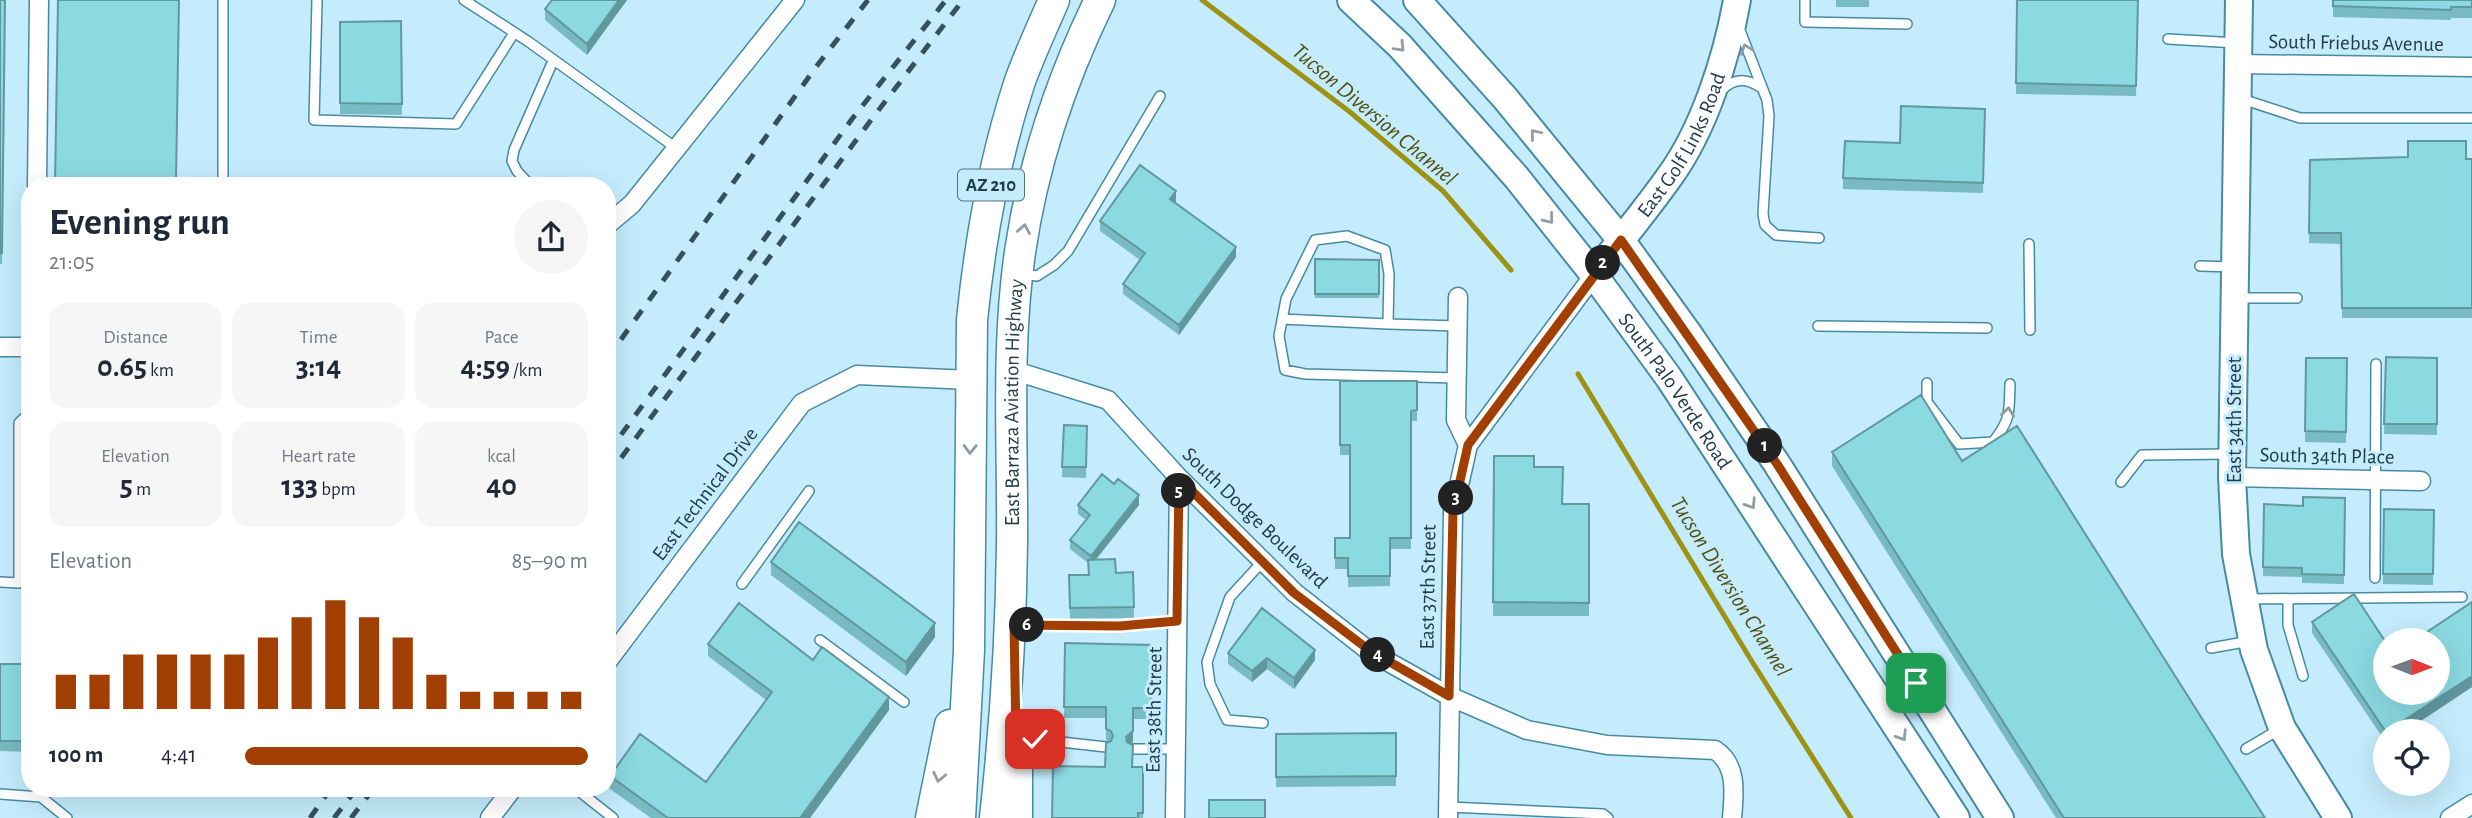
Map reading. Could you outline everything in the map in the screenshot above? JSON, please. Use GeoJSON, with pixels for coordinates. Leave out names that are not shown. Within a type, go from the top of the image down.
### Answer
{"type":"FeatureCollection","features":[{"type":"Feature","properties":{"kind":"main road"},"geometry":{"type":"LineString","coordinates":[[1012,370],[995,357],[987,323],[995,219],[1013,124],[1054,0]]}},
{"type":"Feature","properties":{"kind":"main road","name":"East Barraza Aviation Highway"},"geometry":{"type":"LineString","coordinates":[[960,818],[969,650],[972,320],[976,276],[982,229],[993,178],[1020,82],[1054,0]]}},
{"type":"Feature","properties":{"kind":"main road","name":"East Barraza Aviation Highway"},"geometry":{"type":"LineString","coordinates":[[995,818],[1005,725],[1012,544],[1012,370],[1017,273],[1040,153],[1066,77],[1100,0]]}},
{"type":"Feature","properties":{"kind":"main road","name":"South Palo Verde Road"},"geometry":{"type":"LineString","coordinates":[[1351,0],[1400,46],[1508,168],[1594,275],[1669,378],[1955,818]]}},
{"type":"Feature","properties":{"kind":"main road","name":"South Palo Verde Road"},"geometry":{"type":"LineString","coordinates":[[1417,0],[1504,98],[1621,240],[1777,464],[2000,818]]}},
{"type":"Feature","properties":{"kind":"main road","name":"East 34th Street"},"geometry":{"type":"LineString","coordinates":[[2239,0],[2232,465],[2236,554],[2252,641],[2281,729],[2338,818]]}},
{"type":"Feature","properties":{"kind":"main road","name":"East Golf Links Road"},"geometry":{"type":"LineString","coordinates":[[1594,275],[1672,174],[1709,104],[1736,5]]}},
{"type":"Feature","properties":{"kind":"main road"},"geometry":{"type":"LineString","coordinates":[[931,818],[955,700],[964,631],[968,540]]}},
{"type":"Feature","properties":{"kind":"main road"},"geometry":{"type":"LineString","coordinates":[[1012,544],[1017,818]]}},
{"type":"Feature","properties":{"kind":"street"},"geometry":{"type":"LineString","coordinates":[[37,177],[39,0]]}},
{"type":"Feature","properties":{"kind":"street"},"geometry":{"type":"LineString","coordinates":[[616,217],[632,204],[795,0]]}},
{"type":"Feature","properties":{"kind":"street","name":"South Friebus Avenue"},"geometry":{"type":"LineString","coordinates":[[2239,53],[2472,67]]}},
{"type":"Feature","properties":{"kind":"street","name":"East 37th Street"},"geometry":{"type":"LineString","coordinates":[[1448,813],[1453,512],[1468,445],[1594,275]]}},
{"type":"Feature","properties":{"kind":"street"},"geometry":{"type":"LineString","coordinates":[[1458,297],[1456,420],[1468,445]]}},
{"type":"Feature","properties":{"kind":"street"},"geometry":{"type":"LineString","coordinates":[[0,347],[21,348]]}},
{"type":"Feature","properties":{"kind":"street","name":"South Dodge Boulevard"},"geometry":{"type":"LineString","coordinates":[[1012,370],[1108,401],[1179,478],[1294,593],[1369,650],[1449,696],[1527,730],[1607,745],[1715,750],[1723,755],[1730,765],[1733,779],[1732,818]]}},
{"type":"Feature","properties":{"kind":"street","name":"East Technical Drive"},"geometry":{"type":"LineString","coordinates":[[616,650],[802,403],[857,375],[971,380]]}},
{"type":"Feature","properties":{"kind":"street","name":"South 34th Place"},"geometry":{"type":"LineString","coordinates":[[2232,465],[2375,480],[2421,481]]}},
{"type":"Feature","properties":{"kind":"street","name":"East 38th Street"},"geometry":{"type":"LineString","coordinates":[[1175,818],[1179,478]]}},
{"type":"Feature","properties":{"kind":"street"},"geometry":{"type":"LineString","coordinates":[[490,818],[506,797]]}},
{"type":"Feature","properties":{"kind":"street"},"geometry":{"type":"LineString","coordinates":[[2450,818],[2472,804]]}},
{"type":"Feature","properties":{"kind":"lane"},"geometry":{"type":"LineString","coordinates":[[223,0],[223,177]]}},
{"type":"Feature","properties":{"kind":"lane"},"geometry":{"type":"LineString","coordinates":[[317,0],[314,121],[456,124],[514,33]]}},
{"type":"Feature","properties":{"kind":"lane"},"geometry":{"type":"LineString","coordinates":[[464,0],[676,148]]}},
{"type":"Feature","properties":{"kind":"lane"},"geometry":{"type":"LineString","coordinates":[[1805,0],[1805,22],[1907,24]]}},
{"type":"Feature","properties":{"kind":"lane"},"geometry":{"type":"LineString","coordinates":[[1736,5],[1742,39],[1767,100],[1770,121],[1763,214],[1765,225],[1776,234],[1819,238]]}},
{"type":"Feature","properties":{"kind":"lane"},"geometry":{"type":"LineString","coordinates":[[2168,39],[2239,53]]}},
{"type":"Feature","properties":{"kind":"lane"},"geometry":{"type":"LineString","coordinates":[[523,177],[512,161],[514,150],[553,61]]}},
{"type":"Feature","properties":{"kind":"lane"},"geometry":{"type":"LineString","coordinates":[[1709,104],[1730,82],[1748,79],[1760,87]]}},
{"type":"Feature","properties":{"kind":"lane"},"geometry":{"type":"LineString","coordinates":[[1017,273],[1037,276],[1054,265],[1068,251],[1160,96]]}},
{"type":"Feature","properties":{"kind":"lane"},"geometry":{"type":"LineString","coordinates":[[2238,98],[2300,118],[2472,118]]}},
{"type":"Feature","properties":{"kind":"lane"},"geometry":{"type":"LineString","coordinates":[[1388,324],[1389,274],[1385,250],[1347,236],[1315,240],[1286,299],[1279,336],[1285,370],[1305,374],[1456,378]]}},
{"type":"Feature","properties":{"kind":"lane"},"geometry":{"type":"LineString","coordinates":[[2029,244],[2030,330]]}},
{"type":"Feature","properties":{"kind":"lane"},"geometry":{"type":"LineString","coordinates":[[2200,266],[2235,267]]}},
{"type":"Feature","properties":{"kind":"lane"},"geometry":{"type":"LineString","coordinates":[[2235,298],[2297,298]]}},
{"type":"Feature","properties":{"kind":"lane"},"geometry":{"type":"LineString","coordinates":[[1282,319],[1458,326]]}},
{"type":"Feature","properties":{"kind":"lane"},"geometry":{"type":"LineString","coordinates":[[1818,326],[1987,328]]}},
{"type":"Feature","properties":{"kind":"lane"},"geometry":{"type":"LineString","coordinates":[[2375,578],[2376,364]]}},
{"type":"Feature","properties":{"kind":"lane"},"geometry":{"type":"LineString","coordinates":[[1927,383],[1927,401],[1959,444],[1993,442],[2006,425],[2010,384]]}},
{"type":"Feature","properties":{"kind":"lane"},"geometry":{"type":"LineString","coordinates":[[0,582],[19,583],[21,421]]}},
{"type":"Feature","properties":{"kind":"lane"},"geometry":{"type":"LineString","coordinates":[[2121,482],[2142,455],[2232,465]]}},
{"type":"Feature","properties":{"kind":"lane"},"geometry":{"type":"LineString","coordinates":[[742,584],[809,491]]}},
{"type":"Feature","properties":{"kind":"lane"},"geometry":{"type":"LineString","coordinates":[[1263,561],[1230,597],[1207,662],[1210,684],[1227,720],[1263,723]]}},
{"type":"Feature","properties":{"kind":"lane"},"geometry":{"type":"LineString","coordinates":[[2244,599],[2462,597]]}},
{"type":"Feature","properties":{"kind":"lane"},"geometry":{"type":"LineString","coordinates":[[2288,599],[2288,625],[2303,676]]}},
{"type":"Feature","properties":{"kind":"lane"},"geometry":{"type":"LineString","coordinates":[[1014,625],[1120,626],[1177,621]]}},
{"type":"Feature","properties":{"kind":"lane"},"geometry":{"type":"LineString","coordinates":[[820,640],[904,702]]}},
{"type":"Feature","properties":{"kind":"lane"},"geometry":{"type":"LineString","coordinates":[[2211,648],[2252,641]]}},
{"type":"Feature","properties":{"kind":"lane"},"geometry":{"type":"LineString","coordinates":[[2246,749],[2281,729]]}},
{"type":"Feature","properties":{"kind":"lane"},"geometry":{"type":"LineString","coordinates":[[1016,737],[1106,747]]}},
{"type":"Feature","properties":{"kind":"lane"},"geometry":{"type":"LineString","coordinates":[[1133,749],[1176,750]]}},
{"type":"Feature","properties":{"kind":"lane"},"geometry":{"type":"LineString","coordinates":[[0,794],[21,796]]}},
{"type":"Feature","properties":{"kind":"lane"},"geometry":{"type":"LineString","coordinates":[[41,797],[66,818]]}},
{"type":"Feature","properties":{"kind":"lane"},"geometry":{"type":"LineString","coordinates":[[586,797],[613,818]]}},
{"type":"Feature","properties":{"kind":"lane"},"geometry":{"type":"LineString","coordinates":[[1448,813],[1603,814],[1608,818]]}},
{"type":"Feature","properties":{"kind":"building"},"geometry":{"type":"Polygon","coordinates":[[[0,0],[5,0],[2,253],[0,253],[0,0]]]}},
{"type":"Feature","properties":{"kind":"building"},"geometry":{"type":"Polygon","coordinates":[[[58,0],[179,0],[176,177],[55,177],[58,0]]]}},
{"type":"Feature","properties":{"kind":"building"},"geometry":{"type":"Polygon","coordinates":[[[552,0],[619,0],[587,44],[545,9],[552,0]]]}},
{"type":"Feature","properties":{"kind":"building"},"geometry":{"type":"Polygon","coordinates":[[[2017,0],[2138,0],[2136,86],[2016,83],[2017,0]]]}},
{"type":"Feature","properties":{"kind":"building"},"geometry":{"type":"Polygon","coordinates":[[[2333,0],[2472,0],[2472,7],[2451,7],[2451,10],[2333,6],[2333,0]]]}},
{"type":"Feature","properties":{"kind":"building"},"geometry":{"type":"Polygon","coordinates":[[[401,21],[402,104],[340,103],[340,22],[401,21]]]}},
{"type":"Feature","properties":{"kind":"building"},"geometry":{"type":"Polygon","coordinates":[[[1901,106],[1985,109],[1983,183],[1843,178],[1845,141],[1900,143],[1901,106]]]}},
{"type":"Feature","properties":{"kind":"building"},"geometry":{"type":"Polygon","coordinates":[[[2408,141],[2466,141],[2466,159],[2472,159],[2472,308],[2342,308],[2341,233],[2309,233],[2310,160],[2408,157],[2408,141]]]}},
{"type":"Feature","properties":{"kind":"building"},"geometry":{"type":"Polygon","coordinates":[[[1140,165],[1176,191],[1170,199],[1236,247],[1179,325],[1123,284],[1145,253],[1100,221],[1140,165]]]}},
{"type":"Feature","properties":{"kind":"building"},"geometry":{"type":"Polygon","coordinates":[[[1315,259],[1379,260],[1379,294],[1315,294],[1315,259]]]}},
{"type":"Feature","properties":{"kind":"building"},"geometry":{"type":"Polygon","coordinates":[[[2386,357],[2437,358],[2437,424],[2384,424],[2386,357]]]}},
{"type":"Feature","properties":{"kind":"building"},"geometry":{"type":"Polygon","coordinates":[[[2306,358],[2347,358],[2346,432],[2305,431],[2306,358]]]}},
{"type":"Feature","properties":{"kind":"building"},"geometry":{"type":"Polygon","coordinates":[[[1340,381],[1417,381],[1417,410],[1411,411],[1411,538],[1390,538],[1390,576],[1348,576],[1348,558],[1335,558],[1335,538],[1350,538],[1350,445],[1340,445],[1340,381]]]}},
{"type":"Feature","properties":{"kind":"building"},"geometry":{"type":"Polygon","coordinates":[[[1921,395],[1962,461],[2017,426],[2265,818],[2064,818],[1832,452],[1921,395]]]}},
{"type":"Feature","properties":{"kind":"building"},"geometry":{"type":"Polygon","coordinates":[[[1064,425],[1087,426],[1086,467],[1062,467],[1064,425]]]}},
{"type":"Feature","properties":{"kind":"building"},"geometry":{"type":"Polygon","coordinates":[[[1494,456],[1534,456],[1534,467],[1563,467],[1562,504],[1589,504],[1589,603],[1493,602],[1494,456]]]}},
{"type":"Feature","properties":{"kind":"building"},"geometry":{"type":"Polygon","coordinates":[[[1102,474],[1114,484],[1118,479],[1139,495],[1091,556],[1070,540],[1090,515],[1078,505],[1102,474]]]}},
{"type":"Feature","properties":{"kind":"building"},"geometry":{"type":"Polygon","coordinates":[[[2303,497],[2345,498],[2344,575],[2302,574],[2302,568],[2263,567],[2264,504],[2303,506],[2303,497]]]}},
{"type":"Feature","properties":{"kind":"building"},"geometry":{"type":"Polygon","coordinates":[[[2384,509],[2434,510],[2433,574],[2383,574],[2384,509]]]}},
{"type":"Feature","properties":{"kind":"building"},"geometry":{"type":"Polygon","coordinates":[[[799,522],[935,623],[906,662],[771,562],[799,522]]]}},
{"type":"Feature","properties":{"kind":"building"},"geometry":{"type":"Polygon","coordinates":[[[1115,559],[1116,573],[1133,572],[1134,607],[1070,608],[1069,575],[1089,575],[1088,560],[1115,559]]]}},
{"type":"Feature","properties":{"kind":"building"},"geometry":{"type":"Polygon","coordinates":[[[2354,594],[2376,628],[2373,628],[2373,705],[2427,705],[2406,719],[2377,719],[2312,622],[2354,594]]]}},
{"type":"Feature","properties":{"kind":"building"},"geometry":{"type":"Polygon","coordinates":[[[2472,602],[2472,676],[2450,690],[2450,628],[2433,628],[2472,602]]]}},
{"type":"Feature","properties":{"kind":"building"},"geometry":{"type":"Polygon","coordinates":[[[739,603],[813,660],[822,647],[889,697],[800,818],[668,818],[616,780],[616,768],[640,734],[706,782],[772,692],[708,644],[739,603]]]}},
{"type":"Feature","properties":{"kind":"building"},"geometry":{"type":"Polygon","coordinates":[[[1262,608],[1315,650],[1294,678],[1267,658],[1252,671],[1228,653],[1262,608]]]}},
{"type":"Feature","properties":{"kind":"building"},"geometry":{"type":"Polygon","coordinates":[[[1065,643],[1153,645],[1151,708],[1133,708],[1133,731],[1126,737],[1127,742],[1133,745],[1132,767],[1143,767],[1143,813],[1138,813],[1138,818],[1052,818],[1053,766],[1105,767],[1106,743],[1111,741],[1113,736],[1111,731],[1106,729],[1106,707],[1064,707],[1065,643]]]}},
{"type":"Feature","properties":{"kind":"building"},"geometry":{"type":"Polygon","coordinates":[[[0,664],[21,664],[21,741],[0,741],[0,664]]]}},
{"type":"Feature","properties":{"kind":"building"},"geometry":{"type":"Polygon","coordinates":[[[1396,733],[1396,776],[1276,777],[1276,734],[1396,733]]]}},
{"type":"Feature","properties":{"kind":"building"},"geometry":{"type":"Polygon","coordinates":[[[1209,800],[1265,800],[1265,818],[1209,818],[1209,800]]]}},
{"type":"Feature","properties":{"kind":"waterway","name":"Tucson Diversion Channel"},"geometry":{"type":"LineString","coordinates":[[1202,0],[1350,112],[1443,191],[1511,270]]}},
{"type":"Feature","properties":{"kind":"waterway","name":"Tucson Diversion Channel"},"geometry":{"type":"LineString","coordinates":[[1578,374],[1751,660],[1851,818]]}},
{"type":"Feature","properties":{"kind":"railway"},"geometry":{"type":"LineString","coordinates":[[616,346],[816,67],[868,0]]}},
{"type":"Feature","properties":{"kind":"railway"},"geometry":{"type":"LineString","coordinates":[[616,442],[852,119],[946,0]]}},
{"type":"Feature","properties":{"kind":"railway"},"geometry":{"type":"LineString","coordinates":[[616,465],[963,0]]}},
{"type":"Feature","properties":{"kind":"railway"},"geometry":{"type":"LineString","coordinates":[[310,818],[325,797]]}},
{"type":"Feature","properties":{"kind":"railway"},"geometry":{"type":"LineString","coordinates":[[334,818],[350,797]]}},
{"type":"Feature","properties":{"kind":"railway"},"geometry":{"type":"LineString","coordinates":[[351,818],[367,797]]}},
{"type":"Feature","properties":{"kind":"route"},"geometry":{"type":"LineString","coordinates":[[1035,739],[1016,737],[1014,625],[1120,626],[1177,621],[1179,478],[1294,593],[1369,650],[1449,696],[1453,512],[1468,445],[1621,240],[1777,464],[1916,683]]}}]}
